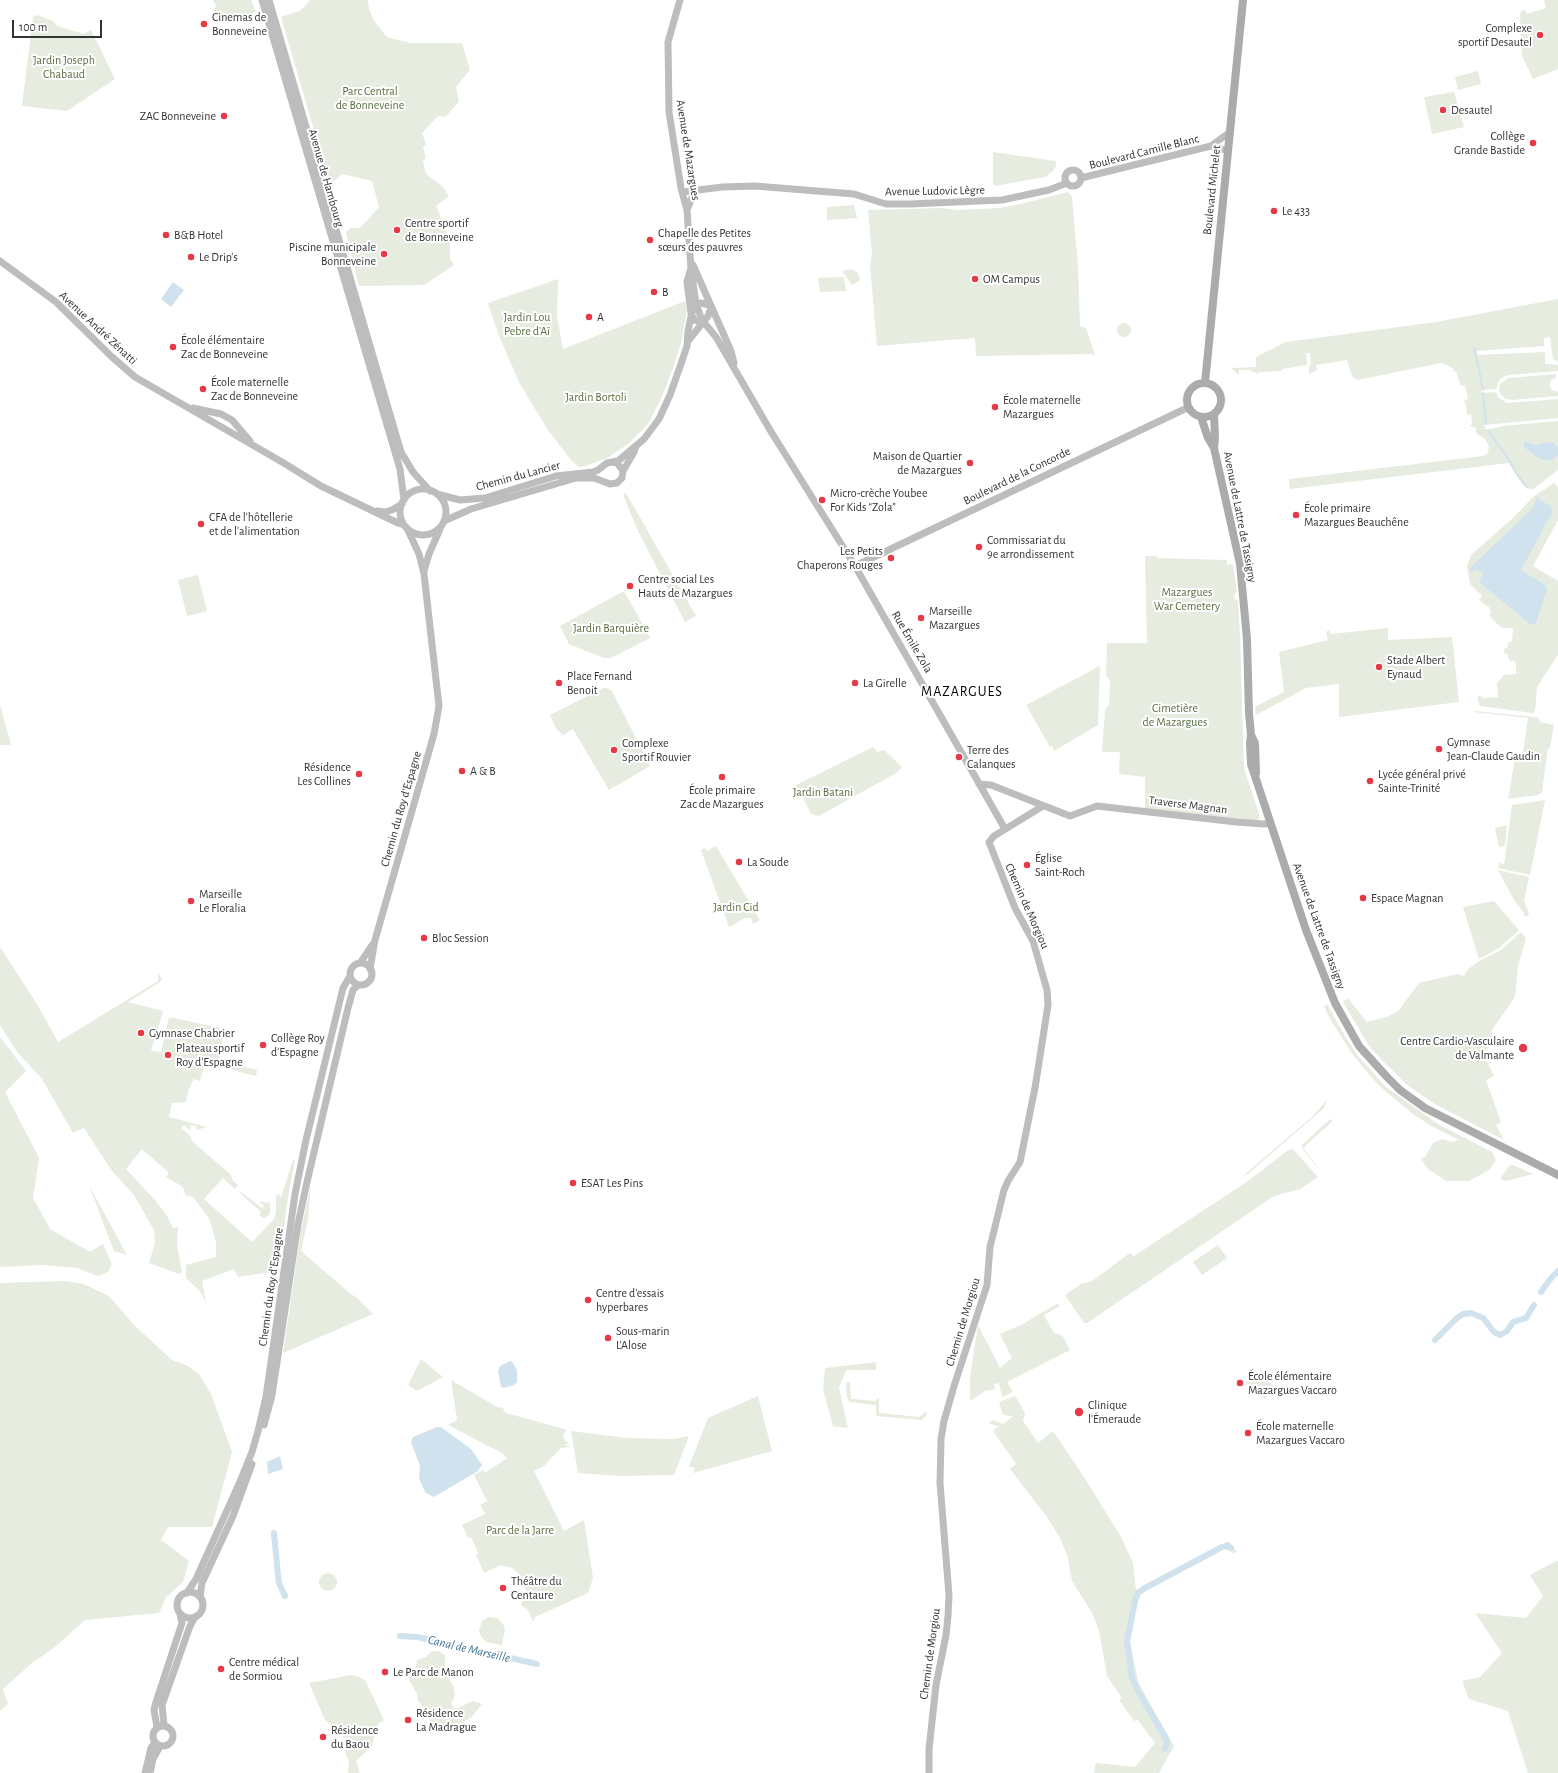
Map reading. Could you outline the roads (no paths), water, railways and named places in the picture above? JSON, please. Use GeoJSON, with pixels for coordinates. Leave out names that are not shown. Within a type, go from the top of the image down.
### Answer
{"type":"FeatureCollection","features":[{"type":"Feature","properties":{"kind":"main road","name":"Boulevard Michelet"},"geometry":{"type":"LineString","coordinates":[[1205,383],[1244,0]]}},
{"type":"Feature","properties":{"kind":"main road"},"geometry":{"type":"LineString","coordinates":[[1205,383],[1216,388],[1221,397],[1220,407],[1214,414],[1201,416],[1194,413],[1189,407],[1188,399],[1190,391],[1197,385],[1205,383]]}},
{"type":"Feature","properties":{"kind":"main road","name":"Avenue de Lattre de Tassigny"},"geometry":{"type":"LineString","coordinates":[[1214,414],[1214,448]]}},
{"type":"Feature","properties":{"kind":"main road","name":"Avenue de Lattre de Tassigny"},"geometry":{"type":"LineString","coordinates":[[1201,416],[1208,438],[1214,448],[1240,564],[1247,639],[1249,714],[1251,735],[1255,743],[1257,763],[1256,775],[1270,823],[1310,942],[1332,997],[1359,1046],[1387,1077],[1415,1101],[1436,1114],[1558,1176]]}},
{"type":"Feature","properties":{"kind":"street","name":"Avenue de Hambourg"},"geometry":{"type":"LineString","coordinates":[[262,0],[400,469],[403,502]]}},
{"type":"Feature","properties":{"kind":"street","name":"Avenue de Hambourg"},"geometry":{"type":"LineString","coordinates":[[270,0],[401,452],[413,472],[434,493]]}},
{"type":"Feature","properties":{"kind":"street","name":"Avenue de Mazargues"},"geometry":{"type":"LineString","coordinates":[[680,0],[668,42],[667,66],[669,112],[687,210],[691,269],[696,304],[703,323],[716,338],[735,369],[744,388],[806,490]]}},
{"type":"Feature","properties":{"kind":"street","name":"Boulevard Camille Blanc"},"geometry":{"type":"LineString","coordinates":[[1081,178],[1211,146],[1230,132]]}},
{"type":"Feature","properties":{"kind":"street","name":"Boulevard Camille Blanc"},"geometry":{"type":"LineString","coordinates":[[1211,146],[1228,151]]}},
{"type":"Feature","properties":{"kind":"street"},"geometry":{"type":"LineString","coordinates":[[1070,171],[1078,172],[1081,178],[1077,185],[1071,186],[1067,183],[1065,177],[1070,171]]}},
{"type":"Feature","properties":{"kind":"street","name":"Avenue Ludovic Lègre"},"geometry":{"type":"LineString","coordinates":[[683,192],[722,187],[755,186],[854,194],[886,204],[910,204],[1002,200],[1045,191],[1067,183]]}},
{"type":"Feature","properties":{"kind":"street","name":"Avenue de Mazargues"},"geometry":{"type":"LineString","coordinates":[[687,210],[695,190]]}},
{"type":"Feature","properties":{"kind":"street","name":"Avenue André Zénatti"},"geometry":{"type":"LineString","coordinates":[[0,261],[56,302],[112,357],[135,377],[321,486],[406,527]]}},
{"type":"Feature","properties":{"kind":"street","name":"Avenue de Mazargues"},"geometry":{"type":"LineString","coordinates":[[691,261],[710,307],[731,351],[735,369]]}},
{"type":"Feature","properties":{"kind":"street","name":"Avenue de Mazargues"},"geometry":{"type":"LineString","coordinates":[[691,269],[687,282],[691,312],[694,320],[703,323]]}},
{"type":"Feature","properties":{"kind":"street"},"geometry":{"type":"LineString","coordinates":[[636,446],[623,471],[622,478],[617,483],[610,484],[604,481],[600,473],[603,465],[618,461],[630,449],[636,446],[649,433],[664,409],[682,362],[688,341],[692,334],[703,323],[710,307],[701,302],[696,304],[691,312],[688,341]]}},
{"type":"Feature","properties":{"kind":"street","name":"Avenue André Zénatti"},"geometry":{"type":"LineString","coordinates":[[185,406],[221,414],[232,420],[257,448]]}},
{"type":"Feature","properties":{"kind":"street","name":"Boulevard de la Concorde"},"geometry":{"type":"LineString","coordinates":[[855,566],[1189,407]]}},
{"type":"Feature","properties":{"kind":"street"},"geometry":{"type":"LineString","coordinates":[[611,462],[617,463],[623,471]]}},
{"type":"Feature","properties":{"kind":"street","name":"Chemin du Lancier"},"geometry":{"type":"LineString","coordinates":[[434,493],[460,500],[486,498],[556,476],[593,472],[598,470],[603,465]]}},
{"type":"Feature","properties":{"kind":"street","name":"Chemin du Lancier"},"geometry":{"type":"LineString","coordinates":[[443,524],[471,509],[576,478],[586,477],[604,481]]}},
{"type":"Feature","properties":{"kind":"street"},"geometry":{"type":"LineString","coordinates":[[423,490],[434,493],[445,506],[443,524],[429,554],[424,574],[419,554],[401,515],[403,502],[409,494],[423,490]]}},
{"type":"Feature","properties":{"kind":"street","name":"Rue Émile Zola"},"geometry":{"type":"LineString","coordinates":[[806,490],[855,566],[1005,829]]}},
{"type":"Feature","properties":{"kind":"street","name":"Avenue André Zénatti"},"geometry":{"type":"LineString","coordinates":[[369,509],[385,512],[392,510],[403,502]]}},
{"type":"Feature","properties":{"kind":"street"},"geometry":{"type":"LineString","coordinates":[[406,527],[421,535],[428,534],[443,524]]}},
{"type":"Feature","properties":{"kind":"street","name":"Chemin du Roy d'Espagne"},"geometry":{"type":"LineString","coordinates":[[370,969],[375,940],[434,734],[439,706],[424,574]]}},
{"type":"Feature","properties":{"kind":"street"},"geometry":{"type":"LineString","coordinates":[[979,784],[991,785],[1043,806]]}},
{"type":"Feature","properties":{"kind":"street"},"geometry":{"type":"LineString","coordinates":[[1005,829],[1043,806]]}},
{"type":"Feature","properties":{"kind":"street","name":"Traverse Magnan"},"geometry":{"type":"LineString","coordinates":[[1043,806],[1070,816],[1100,807],[1131,809],[1243,822],[1270,823]]}},
{"type":"Feature","properties":{"kind":"street","name":"Chemin de Morgiou"},"geometry":{"type":"LineString","coordinates":[[929,1773],[929,1749],[936,1685],[946,1635],[948,1602],[940,1483],[941,1439],[950,1400],[987,1285],[990,1247],[1004,1190],[1020,1162],[1036,1085],[1048,1004],[1047,990],[1033,940],[1015,908],[990,842],[994,836],[1005,829]]}},
{"type":"Feature","properties":{"kind":"street","name":"Chemin du Roy d'Espagne"},"geometry":{"type":"LineString","coordinates":[[360,963],[375,940]]}},
{"type":"Feature","properties":{"kind":"street"},"geometry":{"type":"LineString","coordinates":[[360,963],[366,964],[370,969],[372,975],[369,981],[364,985],[358,985],[352,982],[350,976],[352,967],[360,963]]}},
{"type":"Feature","properties":{"kind":"street","name":"Chemin du Roy d'Espagne"},"geometry":{"type":"LineString","coordinates":[[187,1593],[196,1579],[237,1488],[252,1452],[258,1431],[266,1397],[295,1194],[341,994],[350,976]]}},
{"type":"Feature","properties":{"kind":"street","name":"Chemin du Roy d'Espagne"},"geometry":{"type":"LineString","coordinates":[[200,1597],[202,1583],[220,1545],[260,1441],[272,1395],[298,1224],[350,999],[353,990],[358,985]]}},
{"type":"Feature","properties":{"kind":"street"},"geometry":{"type":"LineString","coordinates":[[150,1773],[157,1744],[152,1734],[160,1726],[162,1705],[190,1626],[202,1610],[203,1603],[200,1597],[194,1593],[187,1593],[178,1600],[177,1607],[182,1623],[154,1710],[160,1726]]}},
{"type":"Feature","properties":{"kind":"street"},"geometry":{"type":"LineString","coordinates":[[180,1614],[187,1618],[195,1618]]}},
{"type":"Feature","properties":{"kind":"street"},"geometry":{"type":"LineString","coordinates":[[145,1773],[151,1748],[157,1744],[169,1744],[173,1737],[171,1729],[160,1726]]}},
{"type":"Feature","properties":{"kind":"water"},"geometry":{"type":"Polygon","coordinates":[[[173,282],[184,290],[171,307],[161,299],[173,282]]]}},
{"type":"Feature","properties":{"kind":"water"},"geometry":{"type":"Polygon","coordinates":[[[1524,441],[1535,445],[1548,442],[1553,443],[1558,448],[1558,455],[1551,461],[1540,459],[1524,447],[1524,441]]]}},
{"type":"Feature","properties":{"kind":"water"},"geometry":{"type":"Polygon","coordinates":[[[1535,497],[1538,497],[1550,506],[1553,511],[1521,570],[1545,585],[1547,589],[1536,623],[1530,624],[1479,582],[1483,574],[1480,571],[1475,569],[1472,572],[1469,569],[1533,508],[1536,500],[1535,497]]]}},
{"type":"Feature","properties":{"kind":"water"},"geometry":{"type":"Polygon","coordinates":[[[510,1361],[517,1370],[517,1382],[514,1385],[504,1388],[501,1387],[498,1371],[500,1366],[510,1361]]]}},
{"type":"Feature","properties":{"kind":"water"},"geometry":{"type":"Polygon","coordinates":[[[437,1427],[441,1427],[471,1449],[482,1465],[478,1471],[434,1497],[425,1492],[419,1478],[420,1466],[411,1442],[413,1437],[437,1427]]]}},
{"type":"Feature","properties":{"kind":"water"},"geometry":{"type":"Polygon","coordinates":[[[280,1456],[283,1469],[268,1474],[267,1462],[280,1456]]]}},
{"type":"Feature","properties":{"kind":"waterway"},"geometry":{"type":"LineString","coordinates":[[1474,347],[1483,390]]}},
{"type":"Feature","properties":{"kind":"waterway"},"geometry":{"type":"LineString","coordinates":[[1483,393],[1486,424]]}},
{"type":"Feature","properties":{"kind":"waterway"},"geometry":{"type":"LineString","coordinates":[[1488,430],[1509,460],[1516,473],[1528,488]]}},
{"type":"Feature","properties":{"kind":"waterway","name":"Canal de Marseille"},"geometry":{"type":"LineString","coordinates":[[1541,1292],[1558,1271]]}},
{"type":"Feature","properties":{"kind":"waterway","name":"Canal de Marseille"},"geometry":{"type":"LineString","coordinates":[[1435,1340],[1457,1318],[1463,1314],[1471,1313],[1483,1318],[1494,1332],[1500,1335],[1507,1331],[1513,1322],[1526,1318],[1534,1305]]}},
{"type":"Feature","properties":{"kind":"waterway","name":"Canal de Marseille"},"geometry":{"type":"LineString","coordinates":[[274,1533],[279,1583],[285,1596]]}},
{"type":"Feature","properties":{"kind":"waterway","name":"Canal de Marseille"},"geometry":{"type":"LineString","coordinates":[[1165,1749],[1167,1743],[1165,1737],[1132,1678],[1127,1642],[1135,1600],[1138,1593],[1145,1588],[1222,1547],[1227,1546],[1231,1548]]}},
{"type":"Feature","properties":{"kind":"waterway","name":"Canal de Marseille"},"geometry":{"type":"LineString","coordinates":[[400,1636],[417,1637],[537,1664]]}},
{"type":"Feature","properties":{"kind":"place","name":"Cinemas de Bonneveine"},"geometry":{"type":"Point","coordinates":[204,24]}},
{"type":"Feature","properties":{"kind":"place","name":"Complexe sportif Desautel"},"geometry":{"type":"Point","coordinates":[1540,35]}},
{"type":"Feature","properties":{"kind":"place","name":"Desautel"},"geometry":{"type":"Point","coordinates":[1443,110]}},
{"type":"Feature","properties":{"kind":"place","name":"ZAC Bonneveine"},"geometry":{"type":"Point","coordinates":[224,116]}},
{"type":"Feature","properties":{"kind":"place","name":"Collège Grande Bastide"},"geometry":{"type":"Point","coordinates":[1533,143]}},
{"type":"Feature","properties":{"kind":"place","name":"Le 433"},"geometry":{"type":"Point","coordinates":[1274,211]}},
{"type":"Feature","properties":{"kind":"place","name":"Centre sportif de Bonneveine"},"geometry":{"type":"Point","coordinates":[397,230]}},
{"type":"Feature","properties":{"kind":"place","name":"B&B Hotel"},"geometry":{"type":"Point","coordinates":[166,235]}},
{"type":"Feature","properties":{"kind":"place","name":"Chapelle des Petites sœurs des pauvres"},"geometry":{"type":"Point","coordinates":[650,240]}},
{"type":"Feature","properties":{"kind":"place","name":"Piscine municipale Bonneveine"},"geometry":{"type":"Point","coordinates":[384,254]}},
{"type":"Feature","properties":{"kind":"place","name":"Le Drip's"},"geometry":{"type":"Point","coordinates":[191,257]}},
{"type":"Feature","properties":{"kind":"place","name":"OM Campus"},"geometry":{"type":"Point","coordinates":[975,279]}},
{"type":"Feature","properties":{"kind":"place","name":"B"},"geometry":{"type":"Point","coordinates":[654,292]}},
{"type":"Feature","properties":{"kind":"place","name":"A"},"geometry":{"type":"Point","coordinates":[589,317]}},
{"type":"Feature","properties":{"kind":"place","name":"École élémentaire Zac de Bonneveine"},"geometry":{"type":"Point","coordinates":[173,347]}},
{"type":"Feature","properties":{"kind":"place","name":"École maternelle Zac de Bonneveine"},"geometry":{"type":"Point","coordinates":[203,389]}},
{"type":"Feature","properties":{"kind":"place","name":"École maternelle Mazargues"},"geometry":{"type":"Point","coordinates":[995,407]}},
{"type":"Feature","properties":{"kind":"place","name":"Maison de Quartier de Mazargues"},"geometry":{"type":"Point","coordinates":[970,463]}},
{"type":"Feature","properties":{"kind":"place","name":"Micro-crèche Youbee For Kids “Zola”"},"geometry":{"type":"Point","coordinates":[822,500]}},
{"type":"Feature","properties":{"kind":"place","name":"École primaire Mazargues Beauchêne"},"geometry":{"type":"Point","coordinates":[1296,515]}},
{"type":"Feature","properties":{"kind":"place","name":"CFA de l'hôtellerie et de l'alimentation"},"geometry":{"type":"Point","coordinates":[201,524]}},
{"type":"Feature","properties":{"kind":"place","name":"Commissariat du 9e arrondissement"},"geometry":{"type":"Point","coordinates":[979,547]}},
{"type":"Feature","properties":{"kind":"place","name":"Les Petits Chaperons Rouges"},"geometry":{"type":"Point","coordinates":[891,558]}},
{"type":"Feature","properties":{"kind":"place","name":"Centre social Les Hauts de Mazargues"},"geometry":{"type":"Point","coordinates":[630,586]}},
{"type":"Feature","properties":{"kind":"place","name":"Marseille Mazargues"},"geometry":{"type":"Point","coordinates":[921,618]}},
{"type":"Feature","properties":{"kind":"place","name":"Stade Albert Eynaud"},"geometry":{"type":"Point","coordinates":[1379,667]}},
{"type":"Feature","properties":{"kind":"place","name":"Place Fernand Benoit"},"geometry":{"type":"Point","coordinates":[559,683]}},
{"type":"Feature","properties":{"kind":"place","name":"La Girelle"},"geometry":{"type":"Point","coordinates":[855,683]}},
{"type":"Feature","properties":{"kind":"place","name":"Gymnase Jean-Claude Gaudin"},"geometry":{"type":"Point","coordinates":[1439,749]}},
{"type":"Feature","properties":{"kind":"place","name":"Complexe Sportif Rouvier"},"geometry":{"type":"Point","coordinates":[614,750]}},
{"type":"Feature","properties":{"kind":"place","name":"Terre des Calanques"},"geometry":{"type":"Point","coordinates":[959,757]}},
{"type":"Feature","properties":{"kind":"place","name":"A & B"},"geometry":{"type":"Point","coordinates":[462,771]}},
{"type":"Feature","properties":{"kind":"place","name":"Résidence Les Collines"},"geometry":{"type":"Point","coordinates":[359,774]}},
{"type":"Feature","properties":{"kind":"place","name":"École primaire Zac de Mazargues"},"geometry":{"type":"Point","coordinates":[722,777]}},
{"type":"Feature","properties":{"kind":"place","name":"Lycée général privé Sainte-Trinité"},"geometry":{"type":"Point","coordinates":[1370,781]}},
{"type":"Feature","properties":{"kind":"place","name":"La Soude"},"geometry":{"type":"Point","coordinates":[739,862]}},
{"type":"Feature","properties":{"kind":"place","name":"Église Saint-Roch"},"geometry":{"type":"Point","coordinates":[1027,865]}},
{"type":"Feature","properties":{"kind":"place","name":"Espace Magnan"},"geometry":{"type":"Point","coordinates":[1363,898]}},
{"type":"Feature","properties":{"kind":"place","name":"Marseille Le Floralia"},"geometry":{"type":"Point","coordinates":[191,901]}},
{"type":"Feature","properties":{"kind":"place","name":"Bloc Session"},"geometry":{"type":"Point","coordinates":[424,938]}},
{"type":"Feature","properties":{"kind":"place","name":"Gymnase Chabrier"},"geometry":{"type":"Point","coordinates":[141,1033]}},
{"type":"Feature","properties":{"kind":"place","name":"Collège Roy d'Espagne"},"geometry":{"type":"Point","coordinates":[263,1045]}},
{"type":"Feature","properties":{"kind":"place","name":"Centre Cardio-Vasculaire de Valmante"},"geometry":{"type":"Point","coordinates":[1523,1048]}},
{"type":"Feature","properties":{"kind":"place","name":"Plateau sportif Roy d'Espagne"},"geometry":{"type":"Point","coordinates":[168,1055]}},
{"type":"Feature","properties":{"kind":"place","name":"ESAT Les Pins"},"geometry":{"type":"Point","coordinates":[573,1183]}},
{"type":"Feature","properties":{"kind":"place","name":"Centre d'essais hyperbares"},"geometry":{"type":"Point","coordinates":[588,1300]}},
{"type":"Feature","properties":{"kind":"place","name":"Sous-marin L'Alose"},"geometry":{"type":"Point","coordinates":[608,1338]}},
{"type":"Feature","properties":{"kind":"place","name":"École élémentaire Mazargues Vaccaro"},"geometry":{"type":"Point","coordinates":[1240,1383]}},
{"type":"Feature","properties":{"kind":"place","name":"Clinique l'Émeraude"},"geometry":{"type":"Point","coordinates":[1079,1412]}},
{"type":"Feature","properties":{"kind":"place","name":"École maternelle Mazargues Vaccaro"},"geometry":{"type":"Point","coordinates":[1248,1433]}},
{"type":"Feature","properties":{"kind":"place","name":"Théâtre du Centaure"},"geometry":{"type":"Point","coordinates":[503,1588]}},
{"type":"Feature","properties":{"kind":"place","name":"Centre médical de Sormiou"},"geometry":{"type":"Point","coordinates":[221,1669]}},
{"type":"Feature","properties":{"kind":"place","name":"Le Parc de Manon"},"geometry":{"type":"Point","coordinates":[385,1672]}},
{"type":"Feature","properties":{"kind":"place","name":"Résidence La Madrague"},"geometry":{"type":"Point","coordinates":[408,1720]}},
{"type":"Feature","properties":{"kind":"place","name":"Résidence du Baou"},"geometry":{"type":"Point","coordinates":[323,1737]}},
{"type":"Feature","properties":{"kind":"district","name":"MAZARGUES"},"geometry":{"type":"Point","coordinates":[962,692]}},
{"type":"Feature","properties":{"kind":"park label","name":"Jardin Joseph Chabaud"},"geometry":{"type":"Point","coordinates":[64,67]}},
{"type":"Feature","properties":{"kind":"park label","name":"Parc Central de Bonneveine"},"geometry":{"type":"Point","coordinates":[370,98]}},
{"type":"Feature","properties":{"kind":"park label","name":"Jardin Lou Pebre d'Aï"},"geometry":{"type":"Point","coordinates":[527,324]}},
{"type":"Feature","properties":{"kind":"park label","name":"Jardin Bortoli"},"geometry":{"type":"Point","coordinates":[596,397]}},
{"type":"Feature","properties":{"kind":"park label","name":"Mazargues War Cemetery"},"geometry":{"type":"Point","coordinates":[1187,599]}},
{"type":"Feature","properties":{"kind":"park label","name":"Jardin Barquière"},"geometry":{"type":"Point","coordinates":[611,628]}},
{"type":"Feature","properties":{"kind":"park label","name":"Cimetière de Mazargues"},"geometry":{"type":"Point","coordinates":[1175,715]}},
{"type":"Feature","properties":{"kind":"park label","name":"Jardin Batani"},"geometry":{"type":"Point","coordinates":[823,792]}},
{"type":"Feature","properties":{"kind":"park label","name":"Jardin Cid"},"geometry":{"type":"Point","coordinates":[736,907]}},
{"type":"Feature","properties":{"kind":"park label","name":"Parc de la Jarre"},"geometry":{"type":"Point","coordinates":[520,1530]}}]}
